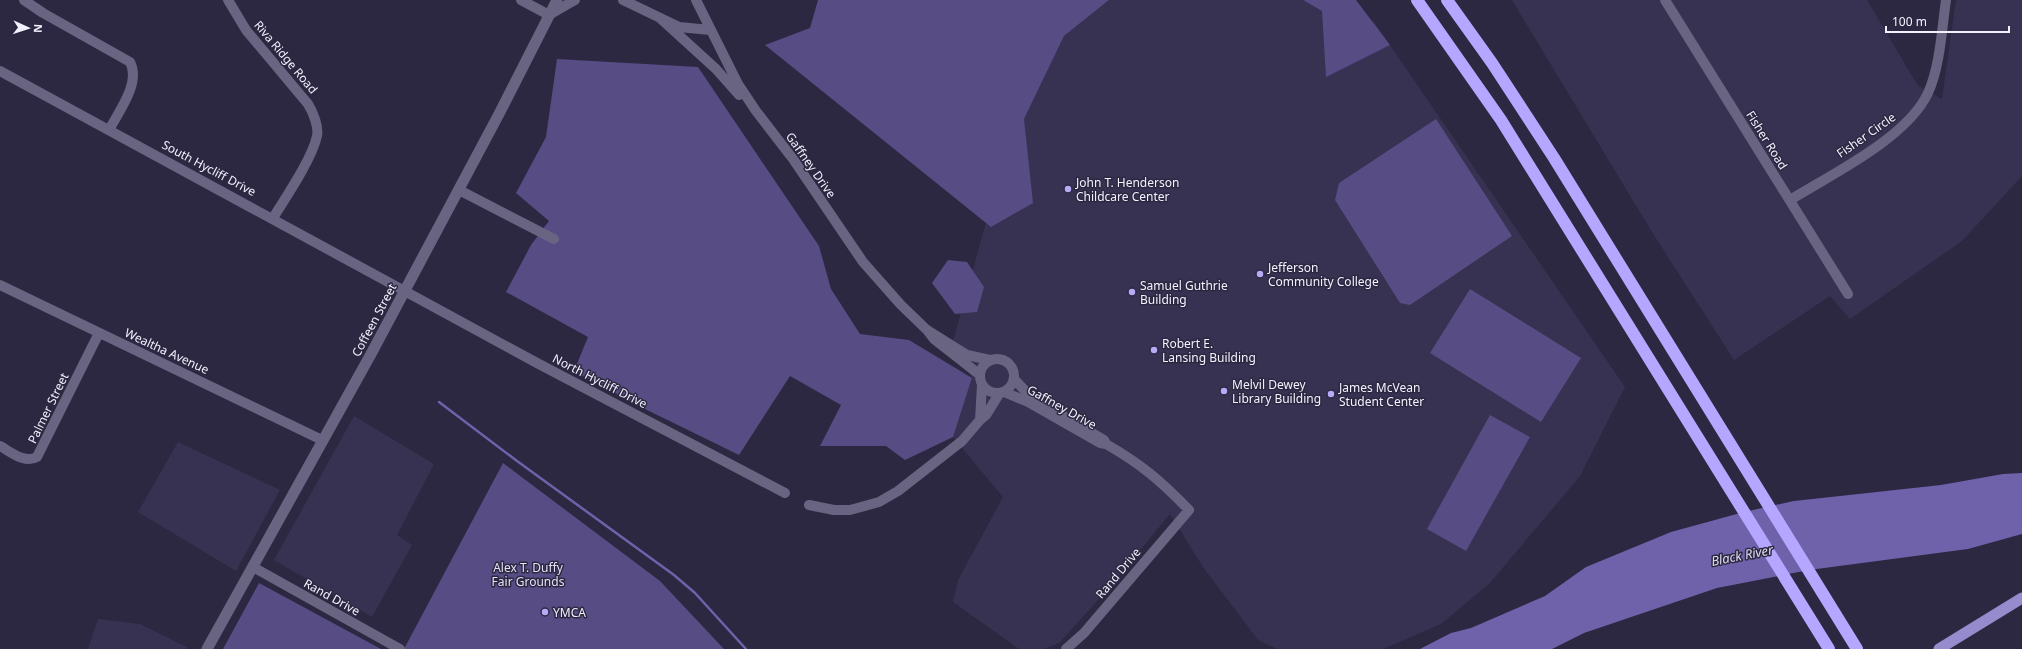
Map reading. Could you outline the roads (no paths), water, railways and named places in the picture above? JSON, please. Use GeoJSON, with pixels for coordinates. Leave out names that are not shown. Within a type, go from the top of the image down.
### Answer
{"type":"FeatureCollection","features":[{"type":"Feature","properties":{"kind":"highway"},"geometry":{"type":"LineString","coordinates":[[1416,0],[1501,120],[1829,649]]}},
{"type":"Feature","properties":{"kind":"highway"},"geometry":{"type":"LineString","coordinates":[[1447,0],[1492,63],[1550,151],[1857,649]]}},
{"type":"Feature","properties":{"kind":"main road","name":"Coffeen Street"},"geometry":{"type":"LineString","coordinates":[[207,649],[459,190],[557,0]]}},
{"type":"Feature","properties":{"kind":"main road"},"geometry":{"type":"LineString","coordinates":[[1939,649],[2022,598]]}},
{"type":"Feature","properties":{"kind":"street"},"geometry":{"type":"LineString","coordinates":[[24,0],[43,13],[130,62],[133,68],[134,77],[126,98],[109,130]]}},
{"type":"Feature","properties":{"kind":"street","name":"Riva Ridge Road"},"geometry":{"type":"LineString","coordinates":[[228,0],[246,30],[308,104],[313,112],[317,131],[317,137],[305,164],[273,218]]}},
{"type":"Feature","properties":{"kind":"street"},"geometry":{"type":"LineString","coordinates":[[521,0],[549,15],[575,0]]}},
{"type":"Feature","properties":{"kind":"street"},"geometry":{"type":"LineString","coordinates":[[623,0],[679,27],[710,30]]}},
{"type":"Feature","properties":{"kind":"street","name":"Gaffney Drive"},"geometry":{"type":"LineString","coordinates":[[696,0],[738,84],[756,111],[794,159],[862,262],[900,305],[927,330],[934,339],[981,380]]}},
{"type":"Feature","properties":{"kind":"street","name":"Fisher Road"},"geometry":{"type":"LineString","coordinates":[[1665,0],[1848,294]]}},
{"type":"Feature","properties":{"kind":"street","name":"Fisher Circle"},"geometry":{"type":"LineString","coordinates":[[1790,200],[1883,142],[1904,125],[1922,104],[1929,91],[1935,71],[1946,0]]}},
{"type":"Feature","properties":{"kind":"street"},"geometry":{"type":"LineString","coordinates":[[660,18],[716,69],[756,111]]}},
{"type":"Feature","properties":{"kind":"street","name":"South Hycliff Drive"},"geometry":{"type":"LineString","coordinates":[[0,71],[405,290]]}},
{"type":"Feature","properties":{"kind":"street"},"geometry":{"type":"LineString","coordinates":[[459,190],[554,239]]}},
{"type":"Feature","properties":{"kind":"street","name":"Wealtha Avenue"},"geometry":{"type":"LineString","coordinates":[[0,285],[322,440]]}},
{"type":"Feature","properties":{"kind":"street","name":"North Hycliff Drive"},"geometry":{"type":"LineString","coordinates":[[405,290],[537,363],[785,493]]}},
{"type":"Feature","properties":{"kind":"street","name":"Gaffney Drive"},"geometry":{"type":"LineString","coordinates":[[927,330],[967,355],[990,360]]}},
{"type":"Feature","properties":{"kind":"street","name":"Palmer Street"},"geometry":{"type":"LineString","coordinates":[[0,446],[25,460],[32,460],[37,457],[99,333]]}},
{"type":"Feature","properties":{"kind":"street"},"geometry":{"type":"LineString","coordinates":[[809,505],[834,510],[850,510],[879,502],[898,491],[962,441],[986,415],[1002,393],[1012,385],[1014,370],[1008,362],[1000,359],[990,360],[983,366],[981,380],[980,420]]}},
{"type":"Feature","properties":{"kind":"street","name":"Gaffney Drive"},"geometry":{"type":"LineString","coordinates":[[1014,379],[1031,397],[1104,440],[1106,444]]}},
{"type":"Feature","properties":{"kind":"street"},"geometry":{"type":"LineString","coordinates":[[981,380],[989,392],[1002,393]]}},
{"type":"Feature","properties":{"kind":"street","name":"Gaffney Drive"},"geometry":{"type":"LineString","coordinates":[[1002,393],[1020,397],[1100,443],[1106,444],[1136,461],[1149,471],[1188,510]]}},
{"type":"Feature","properties":{"kind":"street","name":"Rand Drive"},"geometry":{"type":"LineString","coordinates":[[1066,649],[1084,633],[1188,510]]}},
{"type":"Feature","properties":{"kind":"street","name":"Rand Drive"},"geometry":{"type":"LineString","coordinates":[[253,567],[400,649]]}},
{"type":"Feature","properties":{"kind":"water","name":"Black River"},"geometry":{"type":"Polygon","coordinates":[[[2022,473],[2022,534],[1968,549],[1809,570],[1717,588],[1584,633],[1552,649],[1420,649],[1451,633],[1471,628],[1545,596],[1586,567],[1671,532],[1744,512],[1794,501],[1941,485],[2003,474],[2022,473]]]}},
{"type":"Feature","properties":{"kind":"waterway"},"geometry":{"type":"LineString","coordinates":[[439,402],[517,461],[674,575],[695,593],[746,649]]}},
{"type":"Feature","properties":{"kind":"place","name":"John T. Henderson Childcare Center"},"geometry":{"type":"Point","coordinates":[1068,189]}},
{"type":"Feature","properties":{"kind":"place","name":"Jefferson Community College"},"geometry":{"type":"Point","coordinates":[1260,274]}},
{"type":"Feature","properties":{"kind":"place","name":"Samuel Guthrie Building"},"geometry":{"type":"Point","coordinates":[1132,292]}},
{"type":"Feature","properties":{"kind":"place","name":"Robert E. Lansing Building"},"geometry":{"type":"Point","coordinates":[1154,350]}},
{"type":"Feature","properties":{"kind":"place","name":"Melvil Dewey Library Building"},"geometry":{"type":"Point","coordinates":[1224,391]}},
{"type":"Feature","properties":{"kind":"place","name":"James McVean Student Center"},"geometry":{"type":"Point","coordinates":[1331,394]}},
{"type":"Feature","properties":{"kind":"place","name":"YMCA"},"geometry":{"type":"Point","coordinates":[545,612]}},
{"type":"Feature","properties":{"kind":"park label","name":"Alex T. Duffy Fair Grounds"},"geometry":{"type":"Point","coordinates":[528,574]}}]}
